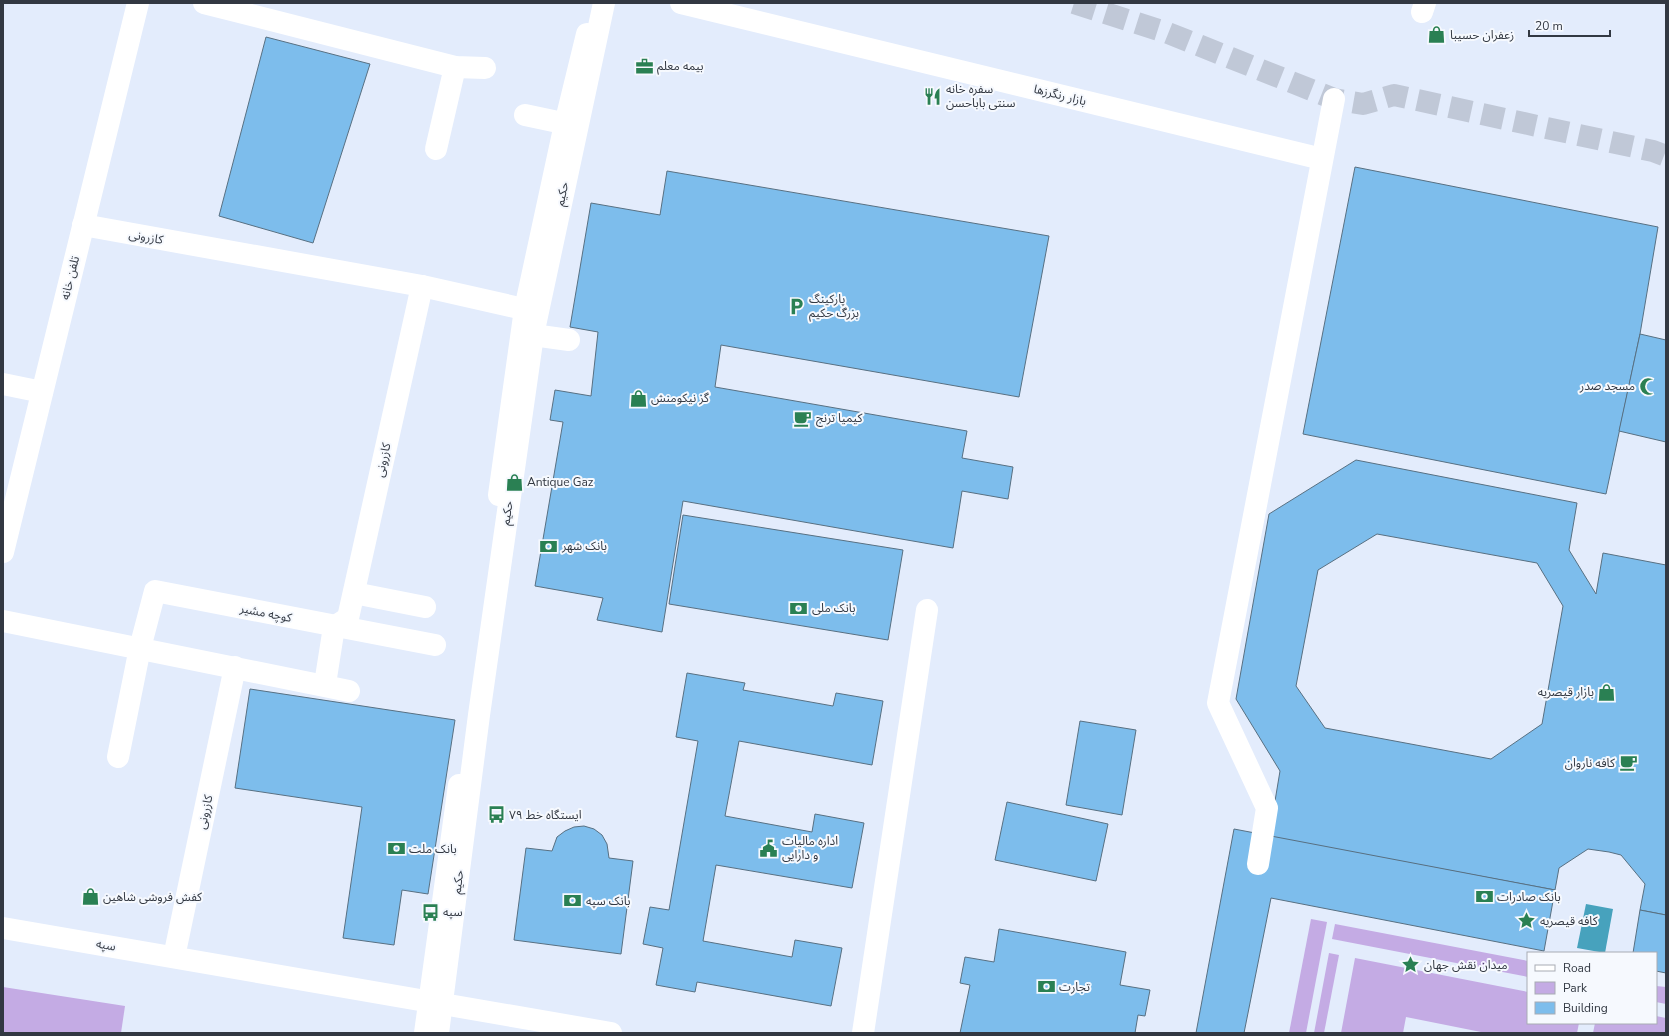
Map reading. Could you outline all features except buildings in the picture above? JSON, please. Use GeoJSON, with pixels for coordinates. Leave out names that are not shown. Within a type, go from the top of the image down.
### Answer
{"type":"FeatureCollection","features":[{"type":"Feature","properties":{"kind":"street","name":"تلفن خانه"},"geometry":{"type":"LineString","coordinates":[[3,552],[138,3]]}},
{"type":"Feature","properties":{"kind":"street"},"geometry":{"type":"LineString","coordinates":[[204,3],[455,67],[485,68]]}},
{"type":"Feature","properties":{"kind":"street","name":"حکیم"},"geometry":{"type":"LineString","coordinates":[[436,1004],[531,311],[571,125],[594,3]]}},
{"type":"Feature","properties":{"kind":"street","name":"حکیم"},"geometry":{"type":"LineString","coordinates":[[571,125],[604,3]]}},
{"type":"Feature","properties":{"kind":"street","name":"بازار رنگرزها"},"geometry":{"type":"LineString","coordinates":[[681,3],[1322,159]]}},
{"type":"Feature","properties":{"kind":"street"},"geometry":{"type":"LineString","coordinates":[[436,149],[455,67]]}},
{"type":"Feature","properties":{"kind":"street"},"geometry":{"type":"LineString","coordinates":[[1258,864],[1268,808],[1218,703],[1334,99]]}},
{"type":"Feature","properties":{"kind":"street"},"geometry":{"type":"LineString","coordinates":[[525,115],[571,125]]}},
{"type":"Feature","properties":{"kind":"street","name":"کازرونی"},"geometry":{"type":"LineString","coordinates":[[83,225],[422,286],[531,311]]}},
{"type":"Feature","properties":{"kind":"street","name":"کازرونی"},"geometry":{"type":"LineString","coordinates":[[334,627],[348,618],[422,286]]}},
{"type":"Feature","properties":{"kind":"street","name":"حکیم"},"geometry":{"type":"LineString","coordinates":[[436,1004],[479,715],[532,335],[531,311]]}},
{"type":"Feature","properties":{"kind":"street"},"geometry":{"type":"LineString","coordinates":[[532,335],[569,340]]}},
{"type":"Feature","properties":{"kind":"street"},"geometry":{"type":"LineString","coordinates":[[3,384],[42,392]]}},
{"type":"Feature","properties":{"kind":"street","name":"كوچه مشير"},"geometry":{"type":"LineString","coordinates":[[140,648],[155,591],[334,627],[435,645]]}},
{"type":"Feature","properties":{"kind":"street"},"geometry":{"type":"LineString","coordinates":[[354,592],[425,607]]}},
{"type":"Feature","properties":{"kind":"street"},"geometry":{"type":"LineString","coordinates":[[863,1033],[928,610]]}},
{"type":"Feature","properties":{"kind":"street"},"geometry":{"type":"LineString","coordinates":[[3,621],[325,684],[349,691]]}},
{"type":"Feature","properties":{"kind":"street"},"geometry":{"type":"LineString","coordinates":[[325,684],[334,627]]}},
{"type":"Feature","properties":{"kind":"street"},"geometry":{"type":"LineString","coordinates":[[118,757],[140,648]]}},
{"type":"Feature","properties":{"kind":"street","name":"کازرونی"},"geometry":{"type":"LineString","coordinates":[[174,957],[235,667]]}},
{"type":"Feature","properties":{"kind":"street","name":"سپه"},"geometry":{"type":"LineString","coordinates":[[3,928],[610,1033]]}},
{"type":"Feature","properties":{"kind":"street"},"geometry":{"type":"LineString","coordinates":[[425,1033],[436,1004]]}},
{"type":"Feature","properties":{"kind":"street"},"geometry":{"type":"LineString","coordinates":[[436,1004],[438,1033]]}},
{"type":"Feature","properties":{"kind":"green space"},"geometry":{"type":"Polygon","coordinates":[[[1311,919],[1327,922],[1306,1033],[1289,1033],[1311,919]]]}},
{"type":"Feature","properties":{"kind":"green space"},"geometry":{"type":"Polygon","coordinates":[[[1335,924],[1527,961],[1527,977],[1332,939],[1335,924]]]}},
{"type":"Feature","properties":{"kind":"green space"},"geometry":{"type":"Polygon","coordinates":[[[1329,953],[1339,955],[1324,1033],[1314,1033],[1329,953]]]}},
{"type":"Feature","properties":{"kind":"green space"},"geometry":{"type":"Polygon","coordinates":[[[1355,958],[1527,992],[1527,1024],[1579,1024],[1577,1033],[1486,1033],[1406,1017],[1403,1033],[1341,1033],[1355,958]]]}},
{"type":"Feature","properties":{"kind":"green space"},"geometry":{"type":"Polygon","coordinates":[[[1657,986],[1666,987],[1666,1004],[1657,1002],[1657,986]]]}},
{"type":"Feature","properties":{"kind":"green space"},"geometry":{"type":"Polygon","coordinates":[[[3,987],[125,1006],[121,1033],[3,1033],[3,987]]]}},
{"type":"Feature","properties":{"kind":"green space"},"geometry":{"type":"Polygon","coordinates":[[[1657,1016],[1666,1018],[1666,1033],[1593,1033],[1595,1024],[1657,1024],[1657,1016]]]}},
{"type":"Feature","properties":{"kind":"water"},"geometry":{"type":"Polygon","coordinates":[[[1586,904],[1613,909],[1605,952],[1577,948],[1586,904]]]}},
{"type":"Feature","properties":{"kind":"tunnel"},"geometry":{"type":"LineString","coordinates":[[1074,3],[1168,33],[1334,99],[1363,104],[1394,95],[1653,151],[1666,156]]}},
{"type":"Feature","properties":{"kind":"place","name":"زعفران حسیبا"},"geometry":{"type":"Point","coordinates":[1437,35]}},
{"type":"Feature","properties":{"kind":"place","name":"بیمه معلم"},"geometry":{"type":"Point","coordinates":[644,66]}},
{"type":"Feature","properties":{"kind":"place","name":"سفره خانه سنتی باباحسن"},"geometry":{"type":"Point","coordinates":[933,96]}},
{"type":"Feature","properties":{"kind":"place","name":"پارکینگ بزرگ حکیم"},"geometry":{"type":"Point","coordinates":[796,306]}},
{"type":"Feature","properties":{"kind":"place","name":"مسجد صدر"},"geometry":{"type":"Point","coordinates":[1648,386]}},
{"type":"Feature","properties":{"kind":"place","name":"گز نیکومنش"},"geometry":{"type":"Point","coordinates":[638,398]}},
{"type":"Feature","properties":{"kind":"place","name":"کیمیا ترنج"},"geometry":{"type":"Point","coordinates":[803,418]}},
{"type":"Feature","properties":{"kind":"place","name":"Antique Gaz"},"geometry":{"type":"Point","coordinates":[514,482]}},
{"type":"Feature","properties":{"kind":"place","name":"بانک شهر"},"geometry":{"type":"Point","coordinates":[549,546]}},
{"type":"Feature","properties":{"kind":"place","name":"بانک ملی"},"geometry":{"type":"Point","coordinates":[799,608]}},
{"type":"Feature","properties":{"kind":"place","name":"بازار قیصریه"},"geometry":{"type":"Point","coordinates":[1607,692]}},
{"type":"Feature","properties":{"kind":"place","name":"کافه ناروان"},"geometry":{"type":"Point","coordinates":[1628,763]}},
{"type":"Feature","properties":{"kind":"place","name":"ایستگاه خط ۷۹"},"geometry":{"type":"Point","coordinates":[496,815]}},
{"type":"Feature","properties":{"kind":"place","name":"اداره مالیات و دارایی"},"geometry":{"type":"Point","coordinates":[769,848]}},
{"type":"Feature","properties":{"kind":"place","name":"بانک ملت"},"geometry":{"type":"Point","coordinates":[396,849]}},
{"type":"Feature","properties":{"kind":"place","name":"کفش فروشی شاهین"},"geometry":{"type":"Point","coordinates":[90,897]}},
{"type":"Feature","properties":{"kind":"place","name":"بانک صادرات"},"geometry":{"type":"Point","coordinates":[1484,897]}},
{"type":"Feature","properties":{"kind":"place","name":"بانک سپه"},"geometry":{"type":"Point","coordinates":[573,901]}},
{"type":"Feature","properties":{"kind":"place","name":"سپه"},"geometry":{"type":"Point","coordinates":[430,912]}},
{"type":"Feature","properties":{"kind":"place","name":"کافه قیصریه"},"geometry":{"type":"Point","coordinates":[1527,921]}},
{"type":"Feature","properties":{"kind":"place","name":"میدان نقش جهان"},"geometry":{"type":"Point","coordinates":[1411,965]}},
{"type":"Feature","properties":{"kind":"place","name":"تجارت"},"geometry":{"type":"Point","coordinates":[1046,987]}}]}
